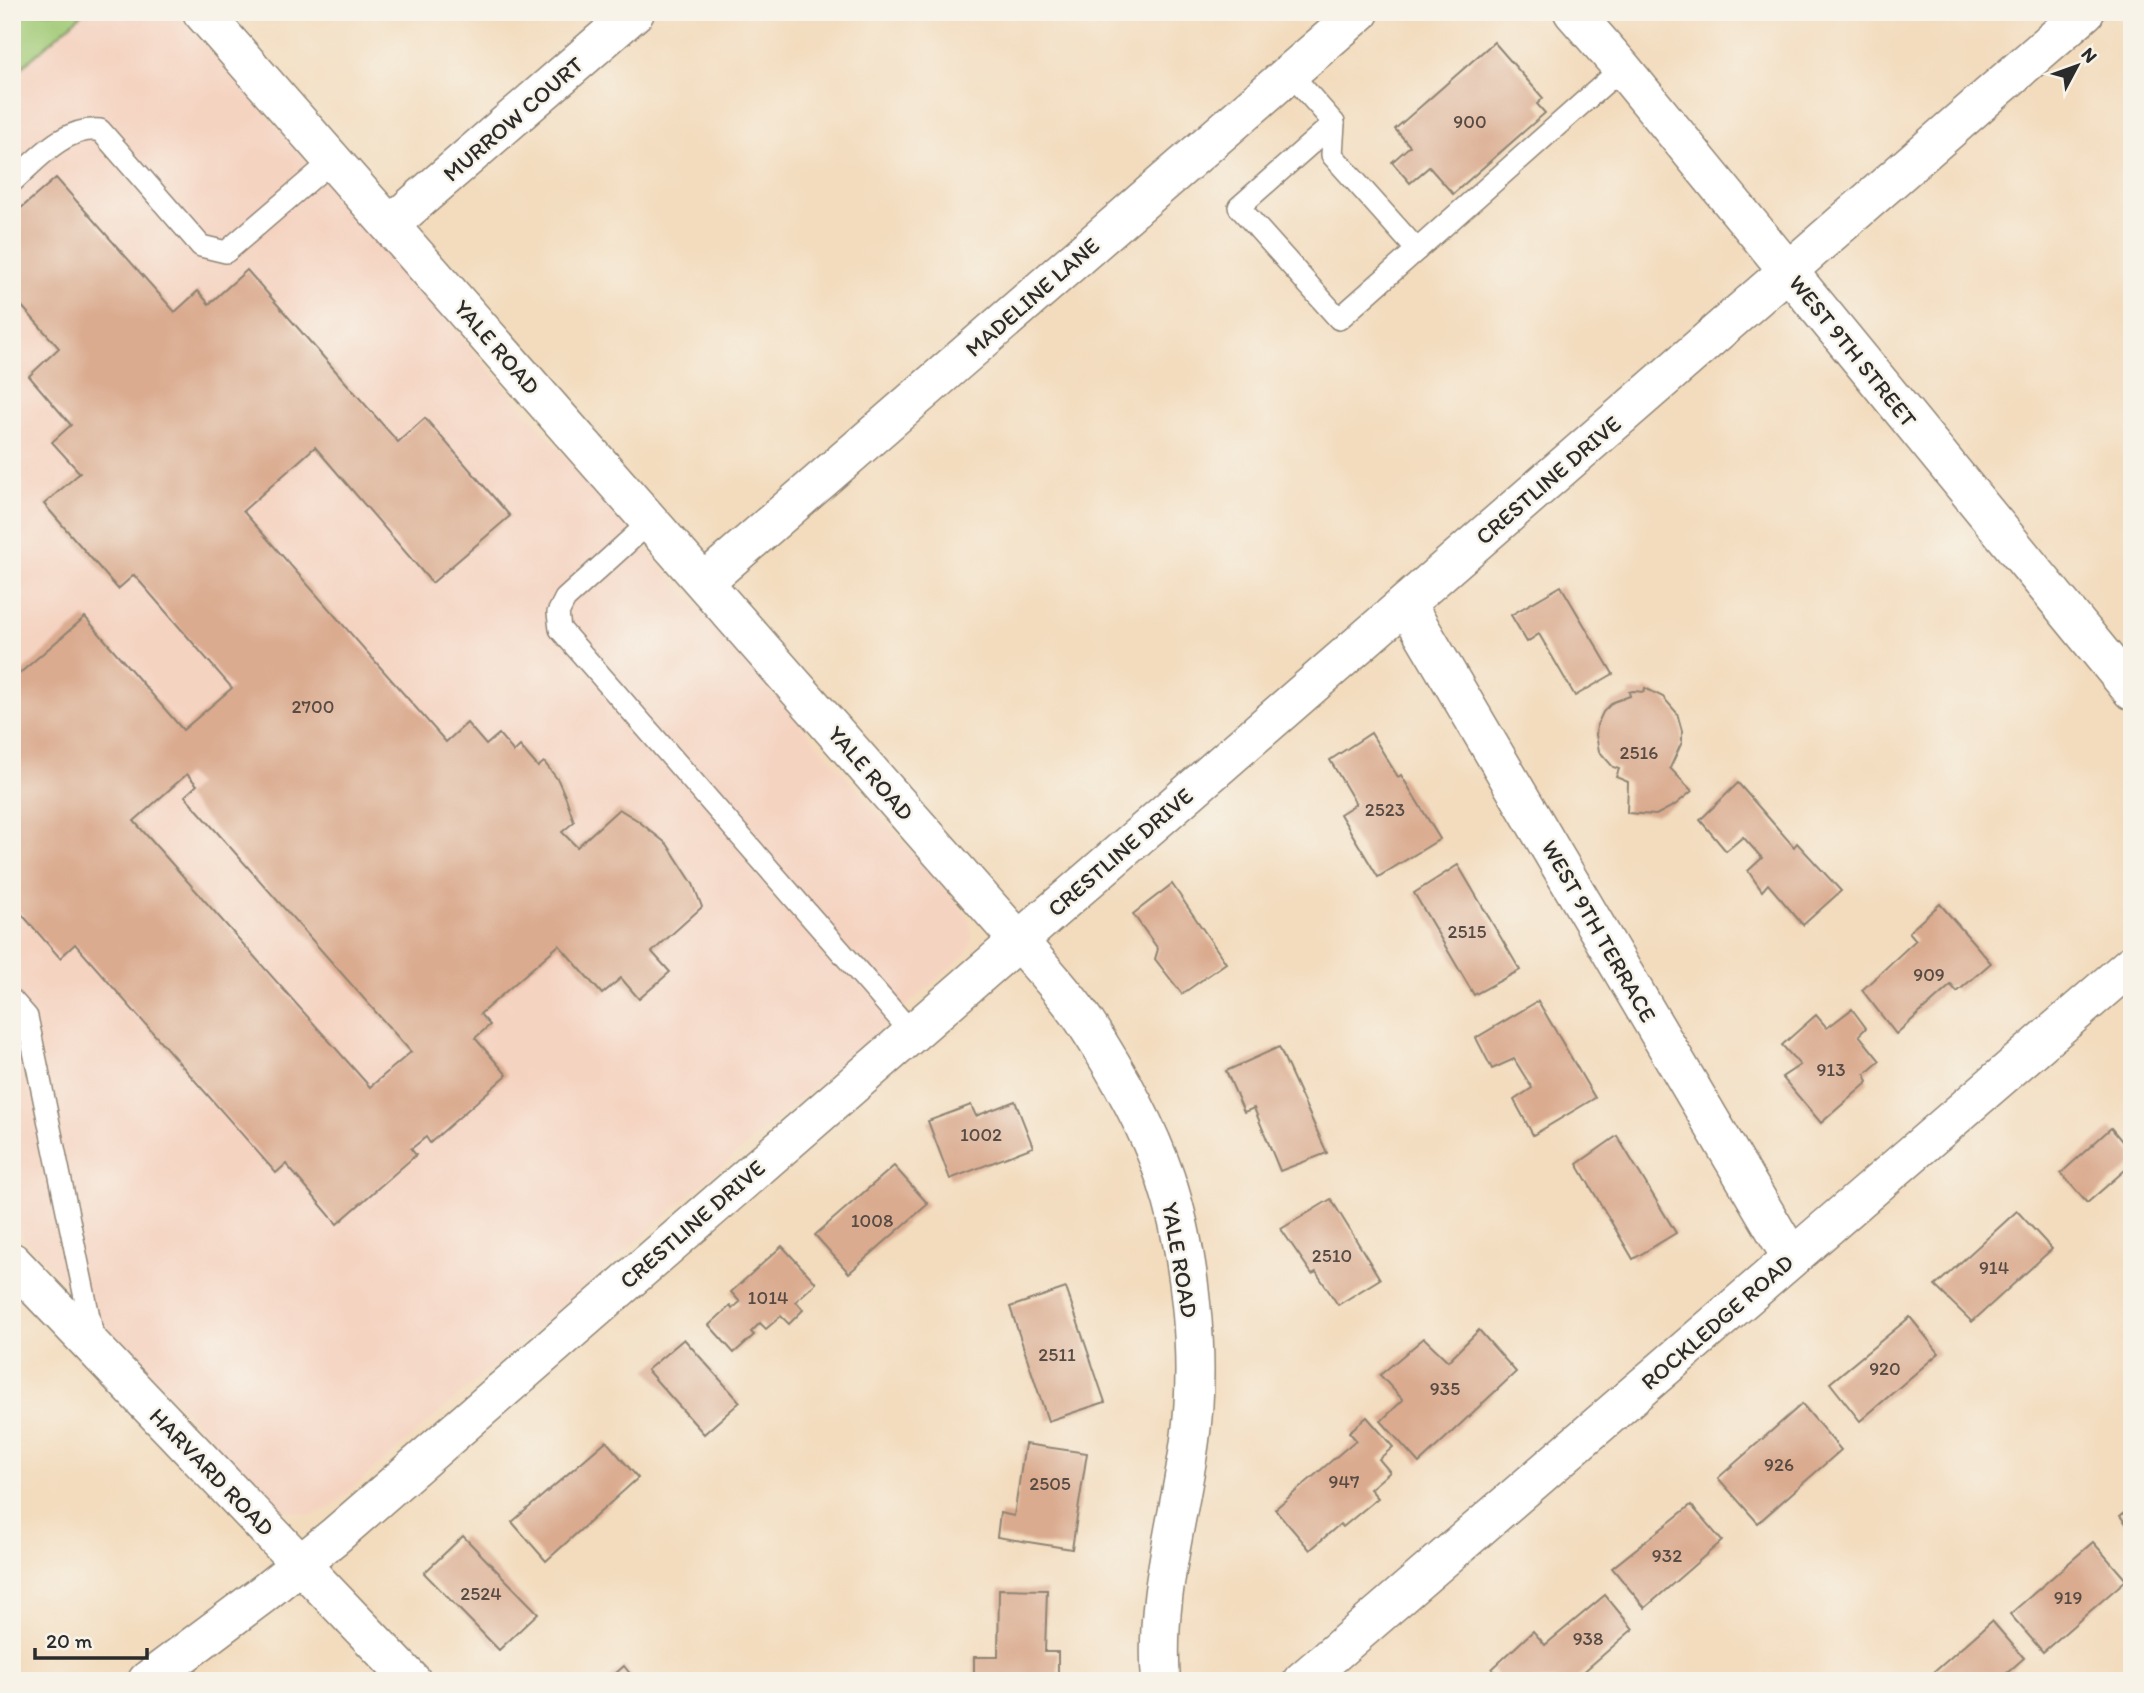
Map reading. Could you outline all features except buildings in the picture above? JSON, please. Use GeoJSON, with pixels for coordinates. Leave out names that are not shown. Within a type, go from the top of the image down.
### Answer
{"type":"FeatureCollection","features":[{"type":"Feature","properties":{"kind":"street","name":"YALE ROAD"},"geometry":{"type":"LineString","coordinates":[[202,12],[1018,940],[1083,1020],[1118,1076],[1143,1123],[1166,1179],[1191,1304],[1195,1368],[1191,1436],[1162,1598],[1158,1649],[1160,1681]]}},
{"type":"Feature","properties":{"kind":"street","name":"MURROW COURT"},"geometry":{"type":"LineString","coordinates":[[390,225],[635,12]]}},
{"type":"Feature","properties":{"kind":"street","name":"MADELINE LANE"},"geometry":{"type":"LineString","coordinates":[[704,582],[1360,12]]}},
{"type":"Feature","properties":{"kind":"street","name":"WEST 9TH STREET"},"geometry":{"type":"LineString","coordinates":[[1573,12],[1622,68],[2132,691]]}},
{"type":"Feature","properties":{"kind":"street","name":"CRESTLINE DRIVE"},"geometry":{"type":"LineString","coordinates":[[147,1681],[300,1564],[2085,12]]}},
{"type":"Feature","properties":{"kind":"street","name":"WEST 9TH TERRACE"},"geometry":{"type":"LineString","coordinates":[[1406,604],[1791,1257]]}},
{"type":"Feature","properties":{"kind":"street","name":"ROCKLEDGE ROAD"},"geometry":{"type":"LineString","coordinates":[[1303,1681],[2132,964]]}},
{"type":"Feature","properties":{"kind":"street","name":"HARVARD ROAD"},"geometry":{"type":"LineString","coordinates":[[12,1262],[412,1681]]}},
{"type":"Feature","properties":{"kind":"lane"},"geometry":{"type":"LineString","coordinates":[[1334,123],[1239,207],[1339,319],[1622,68]]}},
{"type":"Feature","properties":{"kind":"lane"},"geometry":{"type":"LineString","coordinates":[[1290,73],[1334,123],[1332,155],[1417,250]]}},
{"type":"Feature","properties":{"kind":"lane"},"geometry":{"type":"LineString","coordinates":[[12,182],[52,146],[72,133],[86,129],[100,130],[201,246],[226,252],[332,161]]}},
{"type":"Feature","properties":{"kind":"lane"},"geometry":{"type":"LineString","coordinates":[[651,521],[565,598],[558,613],[560,629],[912,1032]]}},
{"type":"Feature","properties":{"kind":"lane"},"geometry":{"type":"LineString","coordinates":[[12,1000],[27,1017],[96,1350]]}},
{"type":"Feature","properties":{"kind":"shaded area"},"geometry":{"type":"Polygon","coordinates":[[[12,12],[176,12],[962,909],[969,921],[972,936],[965,955],[330,1508],[311,1515],[282,1510],[273,1504],[12,1226],[12,12]]]}},
{"type":"Feature","properties":{"kind":"green space"},"geometry":{"type":"Polygon","coordinates":[[[12,12],[81,12],[82,14],[12,76],[12,12]]]}}]}
